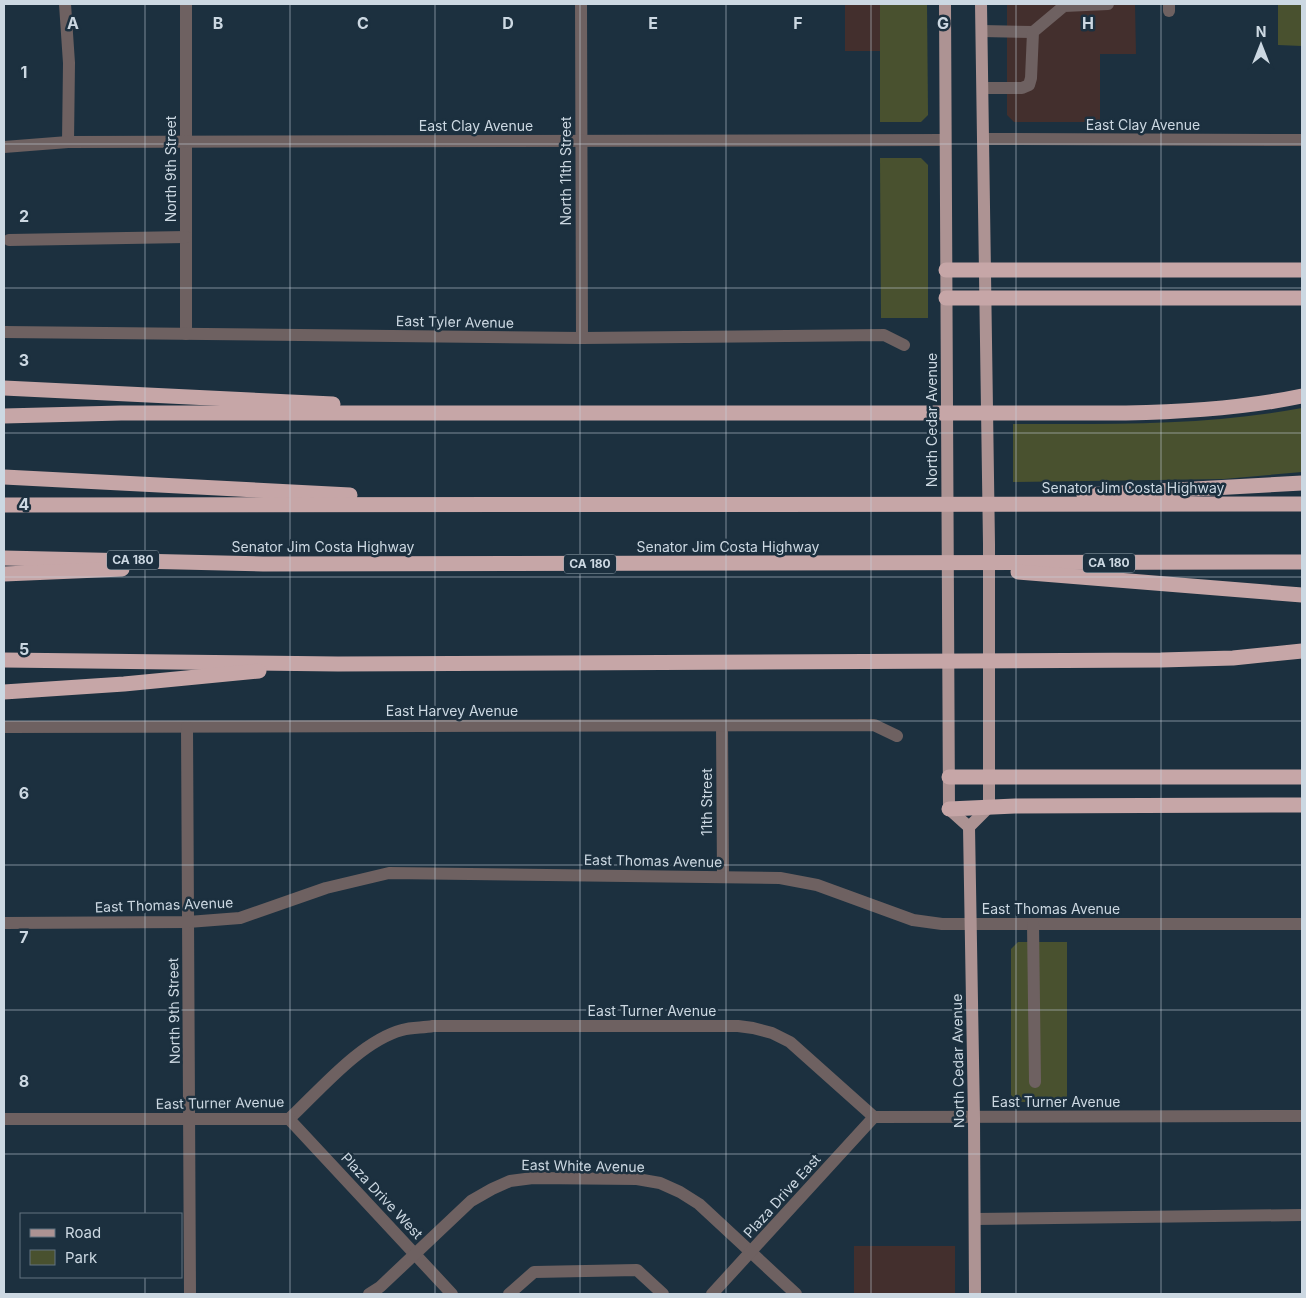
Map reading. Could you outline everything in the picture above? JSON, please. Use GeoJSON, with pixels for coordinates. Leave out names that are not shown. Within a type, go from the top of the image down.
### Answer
{"type":"FeatureCollection","features":[{"type":"Feature","properties":{"kind":"highway"},"geometry":{"type":"LineString","coordinates":[[946,270],[1302,270]]}},
{"type":"Feature","properties":{"kind":"highway"},"geometry":{"type":"LineString","coordinates":[[946,298],[1302,298]]}},
{"type":"Feature","properties":{"kind":"highway"},"geometry":{"type":"LineString","coordinates":[[4,388],[526,414]]}},
{"type":"Feature","properties":{"kind":"highway"},"geometry":{"type":"LineString","coordinates":[[4,416],[121,413],[1126,413],[1200,410],[1302,396]]}},
{"type":"Feature","properties":{"kind":"highway"},"geometry":{"type":"LineString","coordinates":[[4,477],[526,504]]}},
{"type":"Feature","properties":{"kind":"highway"},"geometry":{"type":"LineString","coordinates":[[920,504],[1302,483]]}},
{"type":"Feature","properties":{"kind":"highway","name":"Senator Jim Costa Highway"},"geometry":{"type":"LineString","coordinates":[[4,505],[1302,504]]}},
{"type":"Feature","properties":{"kind":"highway","name":"Senator Jim Costa Highway"},"geometry":{"type":"LineString","coordinates":[[4,558],[263,564],[1302,562]]}},
{"type":"Feature","properties":{"kind":"highway"},"geometry":{"type":"LineString","coordinates":[[917,563],[1302,595]]}},
{"type":"Feature","properties":{"kind":"highway"},"geometry":{"type":"LineString","coordinates":[[4,574],[263,564]]}},
{"type":"Feature","properties":{"kind":"highway"},"geometry":{"type":"LineString","coordinates":[[4,660],[338,664],[1161,660],[1233,658],[1302,651]]}},
{"type":"Feature","properties":{"kind":"highway"},"geometry":{"type":"LineString","coordinates":[[4,692],[124,684],[338,664]]}},
{"type":"Feature","properties":{"kind":"highway"},"geometry":{"type":"LineString","coordinates":[[949,777],[1302,776]]}},
{"type":"Feature","properties":{"kind":"highway"},"geometry":{"type":"LineString","coordinates":[[949,809],[1302,804]]}},
{"type":"Feature","properties":{"kind":"main road","name":"North Cedar Avenue"},"geometry":{"type":"LineString","coordinates":[[945,4],[949,809]]}},
{"type":"Feature","properties":{"kind":"main road"},"geometry":{"type":"LineString","coordinates":[[949,809],[969,827],[989,807],[987,369],[981,4]]}},
{"type":"Feature","properties":{"kind":"main road","name":"North Cedar Avenue"},"geometry":{"type":"LineString","coordinates":[[969,827],[975,1294]]}},
{"type":"Feature","properties":{"kind":"street"},"geometry":{"type":"LineString","coordinates":[[65,4],[68,63],[68,142]]}},
{"type":"Feature","properties":{"kind":"street","name":"North 9th Street"},"geometry":{"type":"LineString","coordinates":[[186,4],[186,334]]}},
{"type":"Feature","properties":{"kind":"street","name":"North 11th Street"},"geometry":{"type":"LineString","coordinates":[[581,4],[582,338]]}},
{"type":"Feature","properties":{"kind":"street"},"geometry":{"type":"LineString","coordinates":[[982,31],[1033,32],[1064,6],[1108,4]]}},
{"type":"Feature","properties":{"kind":"street"},"geometry":{"type":"LineString","coordinates":[[983,88],[1022,88],[1029,86],[1033,32]]}},
{"type":"Feature","properties":{"kind":"street","name":"East Clay Avenue"},"geometry":{"type":"LineString","coordinates":[[984,139],[1302,140]]}},
{"type":"Feature","properties":{"kind":"street","name":"East Clay Avenue"},"geometry":{"type":"LineString","coordinates":[[6,146],[68,142],[945,140]]}},
{"type":"Feature","properties":{"kind":"street"},"geometry":{"type":"LineString","coordinates":[[9,240],[186,237]]}},
{"type":"Feature","properties":{"kind":"street","name":"East Tyler Avenue"},"geometry":{"type":"LineString","coordinates":[[4,332],[582,338],[884,335],[904,345]]}},
{"type":"Feature","properties":{"kind":"street","name":"East Harvey Avenue"},"geometry":{"type":"LineString","coordinates":[[4,727],[874,725],[897,736]]}},
{"type":"Feature","properties":{"kind":"street","name":"North 9th Street"},"geometry":{"type":"LineString","coordinates":[[187,726],[190,1294]]}},
{"type":"Feature","properties":{"kind":"street","name":"11th Street"},"geometry":{"type":"LineString","coordinates":[[722,726],[722,877]]}},
{"type":"Feature","properties":{"kind":"street","name":"East Thomas Avenue"},"geometry":{"type":"LineString","coordinates":[[4,922],[188,922],[240,918],[326,888],[389,873],[780,878],[817,885],[913,920],[942,924],[1302,924]]}},
{"type":"Feature","properties":{"kind":"street"},"geometry":{"type":"LineString","coordinates":[[1033,924],[1035,1082]]}},
{"type":"Feature","properties":{"kind":"street","name":"East Turner Avenue"},"geometry":{"type":"LineString","coordinates":[[4,1119],[289,1119],[367,1047],[380,1039],[403,1030],[433,1026],[738,1026],[753,1028],[772,1033],[790,1042],[874,1117],[1302,1116]]}},
{"type":"Feature","properties":{"kind":"street","name":"Plaza Drive East"},"geometry":{"type":"LineString","coordinates":[[712,1294],[874,1117]]}},
{"type":"Feature","properties":{"kind":"street","name":"Plaza Drive West"},"geometry":{"type":"LineString","coordinates":[[289,1119],[452,1294]]}},
{"type":"Feature","properties":{"kind":"street","name":"East White Avenue"},"geometry":{"type":"LineString","coordinates":[[369,1294],[380,1287],[471,1201],[510,1181],[533,1178],[637,1179],[660,1184],[680,1192],[698,1204],[796,1294]]}},
{"type":"Feature","properties":{"kind":"street"},"geometry":{"type":"LineString","coordinates":[[975,1219],[1302,1215]]}},
{"type":"Feature","properties":{"kind":"street"},"geometry":{"type":"LineString","coordinates":[[508,1294],[534,1272],[637,1270],[664,1294]]}},
{"type":"Feature","properties":{"kind":"shaded area"},"geometry":{"type":"Polygon","coordinates":[[[845,4],[880,4],[880,51],[845,51],[845,4]]]}},
{"type":"Feature","properties":{"kind":"shaded area"},"geometry":{"type":"Polygon","coordinates":[[[1007,4],[1135,4],[1136,54],[1100,54],[1100,122],[1014,122],[1007,115],[1007,4]]]}},
{"type":"Feature","properties":{"kind":"shaded area"},"geometry":{"type":"Polygon","coordinates":[[[854,1246],[955,1246],[955,1294],[854,1294],[854,1246]]]}},
{"type":"Feature","properties":{"kind":"green space"},"geometry":{"type":"Polygon","coordinates":[[[880,4],[927,4],[928,115],[921,122],[880,122],[880,4]]]}},
{"type":"Feature","properties":{"kind":"green space"},"geometry":{"type":"Polygon","coordinates":[[[1278,4],[1302,4],[1302,46],[1278,45],[1278,4]]]}},
{"type":"Feature","properties":{"kind":"green space"},"geometry":{"type":"Polygon","coordinates":[[[880,158],[921,158],[928,165],[928,318],[881,318],[880,158]]]}},
{"type":"Feature","properties":{"kind":"green space"},"geometry":{"type":"Polygon","coordinates":[[[1302,408],[1302,472],[1224,479],[1013,482],[1013,424],[1158,423],[1230,418],[1302,408]]]}},
{"type":"Feature","properties":{"kind":"green space"},"geometry":{"type":"Polygon","coordinates":[[[1018,942],[1067,942],[1067,1102],[1018,1102],[1011,1095],[1011,949],[1018,942]]]}}]}
